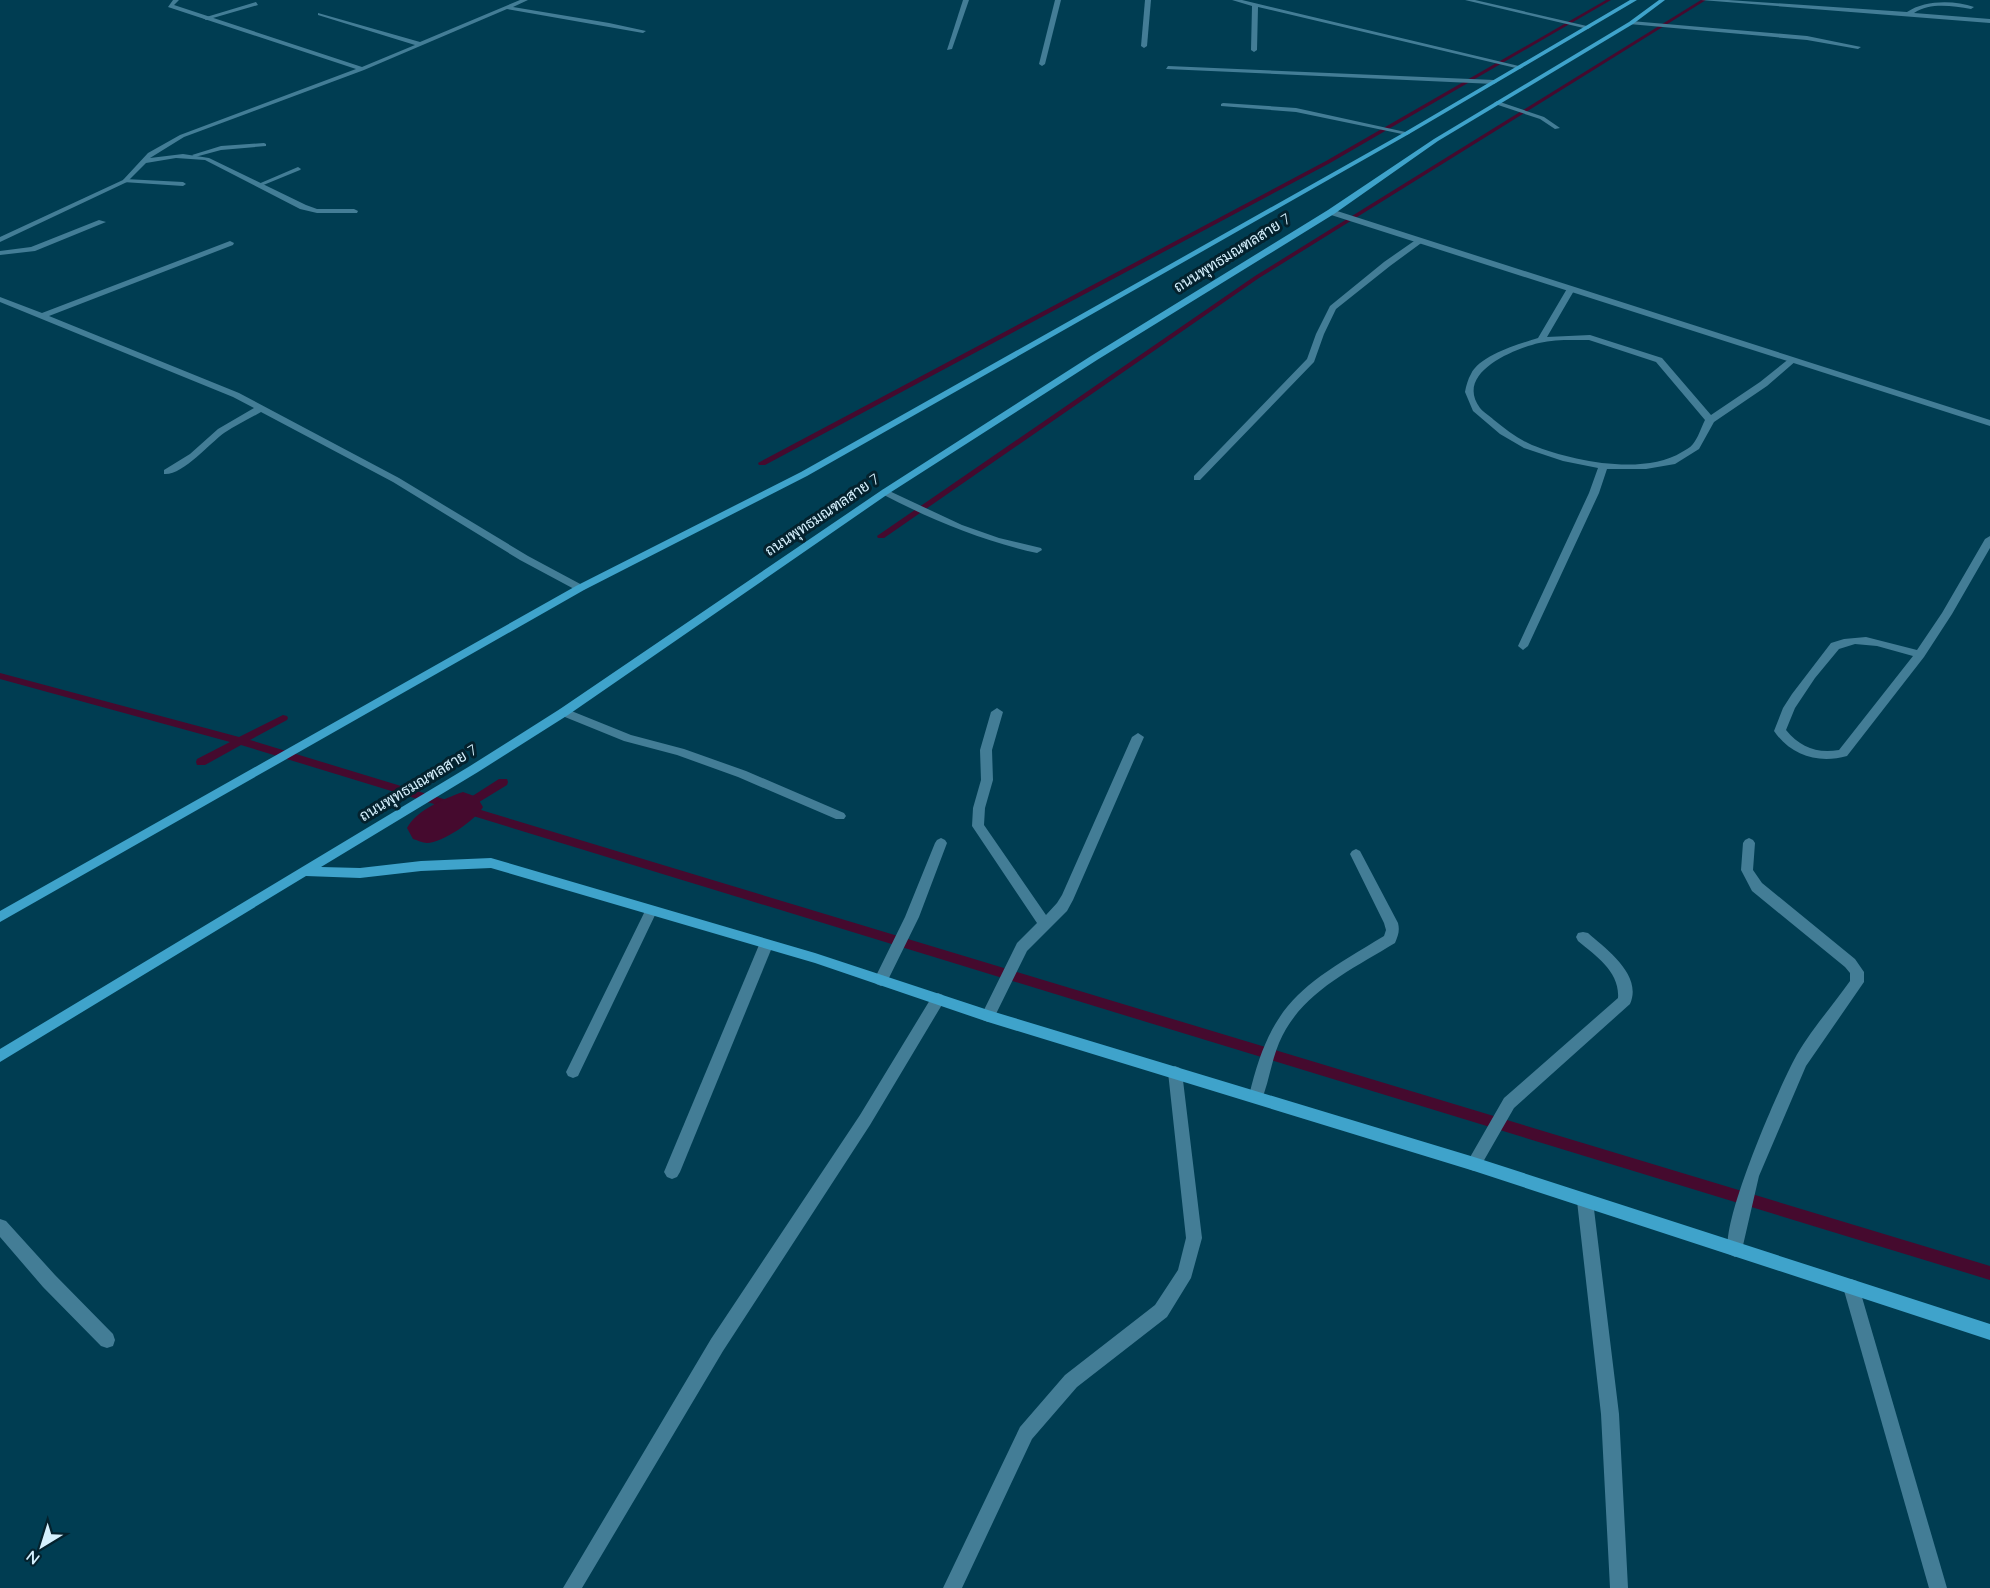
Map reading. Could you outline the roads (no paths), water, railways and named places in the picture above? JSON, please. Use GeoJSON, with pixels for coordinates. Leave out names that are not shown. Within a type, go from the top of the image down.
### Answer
{"type":"FeatureCollection","features":[{"type":"Feature","properties":{"kind":"main road","name":"ถนนพุทธมณฑลสาย 7"},"geometry":{"type":"LineString","coordinates":[[0,917],[580,588],[804,474],[1634,0]]}},
{"type":"Feature","properties":{"kind":"main road","name":"ถนนพุทธมณฑลสาย 7"},"geometry":{"type":"LineString","coordinates":[[0,1056],[564,712],[885,492],[1335,214],[1436,140],[1631,23],[1662,0]]}},
{"type":"Feature","properties":{"kind":"main road"},"geometry":{"type":"LineString","coordinates":[[303,871],[360,873],[421,866],[491,863],[881,980],[988,1016],[1474,1164],[1990,1332]]}},
{"type":"Feature","properties":{"kind":"street"},"geometry":{"type":"LineString","coordinates":[[176,0],[170,6],[362,69]]}},
{"type":"Feature","properties":{"kind":"street"},"geometry":{"type":"LineString","coordinates":[[0,240],[126,181],[158,148],[182,136],[362,69],[525,0]]}},
{"type":"Feature","properties":{"kind":"street"},"geometry":{"type":"LineString","coordinates":[[949,49],[966,0]]}},
{"type":"Feature","properties":{"kind":"street"},"geometry":{"type":"LineString","coordinates":[[1042,64],[1058,0]]}},
{"type":"Feature","properties":{"kind":"street"},"geometry":{"type":"LineString","coordinates":[[1144,46],[1148,0]]}},
{"type":"Feature","properties":{"kind":"street"},"geometry":{"type":"LineString","coordinates":[[1235,0],[1517,66]]}},
{"type":"Feature","properties":{"kind":"street"},"geometry":{"type":"LineString","coordinates":[[1468,0],[1587,26]]}},
{"type":"Feature","properties":{"kind":"street"},"geometry":{"type":"LineString","coordinates":[[1704,0],[1990,21]]}},
{"type":"Feature","properties":{"kind":"street"},"geometry":{"type":"LineString","coordinates":[[206,18],[256,4]]}},
{"type":"Feature","properties":{"kind":"street"},"geometry":{"type":"LineString","coordinates":[[1254,50],[1255,4]]}},
{"type":"Feature","properties":{"kind":"street"},"geometry":{"type":"LineString","coordinates":[[1908,14],[1916,7],[1927,4],[1971,7]]}},
{"type":"Feature","properties":{"kind":"street"},"geometry":{"type":"LineString","coordinates":[[508,8],[600,21],[643,31]]}},
{"type":"Feature","properties":{"kind":"street"},"geometry":{"type":"LineString","coordinates":[[320,14],[422,45]]}},
{"type":"Feature","properties":{"kind":"street"},"geometry":{"type":"LineString","coordinates":[[1631,23],[1789,36],[1857,47]]}},
{"type":"Feature","properties":{"kind":"street"},"geometry":{"type":"LineString","coordinates":[[1168,68],[1494,82]]}},
{"type":"Feature","properties":{"kind":"street"},"geometry":{"type":"LineString","coordinates":[[1497,104],[1542,118],[1557,129]]}},
{"type":"Feature","properties":{"kind":"street"},"geometry":{"type":"LineString","coordinates":[[1223,105],[1296,110],[1403,132]]}},
{"type":"Feature","properties":{"kind":"street"},"geometry":{"type":"LineString","coordinates":[[144,161],[195,155],[221,148],[264,145]]}},
{"type":"Feature","properties":{"kind":"street"},"geometry":{"type":"LineString","coordinates":[[195,155],[317,212],[354,212]]}},
{"type":"Feature","properties":{"kind":"street"},"geometry":{"type":"LineString","coordinates":[[259,185],[298,169]]}},
{"type":"Feature","properties":{"kind":"street"},"geometry":{"type":"LineString","coordinates":[[126,181],[183,184]]}},
{"type":"Feature","properties":{"kind":"street"},"geometry":{"type":"LineString","coordinates":[[1335,214],[1990,423]]}},
{"type":"Feature","properties":{"kind":"street"},"geometry":{"type":"LineString","coordinates":[[0,253],[32,249],[102,222]]}},
{"type":"Feature","properties":{"kind":"street"},"geometry":{"type":"LineString","coordinates":[[1197,478],[1311,360],[1333,308],[1420,241]]}},
{"type":"Feature","properties":{"kind":"street"},"geometry":{"type":"LineString","coordinates":[[44,315],[230,243]]}},
{"type":"Feature","properties":{"kind":"street"},"geometry":{"type":"LineString","coordinates":[[1541,340],[1570,289]]}},
{"type":"Feature","properties":{"kind":"street"},"geometry":{"type":"LineString","coordinates":[[0,298],[261,408],[396,480],[524,558],[580,588]]}},
{"type":"Feature","properties":{"kind":"street"},"geometry":{"type":"LineString","coordinates":[[1710,420],[1659,360],[1590,337],[1541,340],[1518,346],[1491,360],[1475,373],[1469,392],[1476,409],[1503,432],[1527,446],[1566,459],[1603,466],[1646,466],[1672,462],[1696,447],[1710,420],[1779,373],[1793,360]]}},
{"type":"Feature","properties":{"kind":"street"},"geometry":{"type":"LineString","coordinates":[[167,472],[193,456],[221,431],[261,408]]}},
{"type":"Feature","properties":{"kind":"street"},"geometry":{"type":"LineString","coordinates":[[1523,646],[1594,493],[1603,466]]}},
{"type":"Feature","properties":{"kind":"street"},"geometry":{"type":"LineString","coordinates":[[885,492],[935,518],[994,541],[1037,550]]}},
{"type":"Feature","properties":{"kind":"street"},"geometry":{"type":"LineString","coordinates":[[1920,654],[1860,640],[1844,640],[1835,646],[1793,702],[1780,730],[1790,744],[1810,754],[1829,757],[1843,753],[1920,654],[1947,614],[1990,539]]}},
{"type":"Feature","properties":{"kind":"street"},"geometry":{"type":"LineString","coordinates":[[564,712],[628,738],[742,774],[840,816]]}},
{"type":"Feature","properties":{"kind":"street"},"geometry":{"type":"LineString","coordinates":[[997,712],[986,750],[987,780],[979,808],[978,826],[1044,923]]}},
{"type":"Feature","properties":{"kind":"street"},"geometry":{"type":"LineString","coordinates":[[988,1016],[1022,947],[1062,907],[1068,896],[1138,737]]}},
{"type":"Feature","properties":{"kind":"street"},"geometry":{"type":"LineString","coordinates":[[881,980],[912,917],[941,843]]}},
{"type":"Feature","properties":{"kind":"street"},"geometry":{"type":"LineString","coordinates":[[1735,1249],[1739,1221],[1751,1176],[1800,1062],[1857,982],[1857,972],[1850,963],[1757,887],[1747,870],[1749,843]]}},
{"type":"Feature","properties":{"kind":"street"},"geometry":{"type":"LineString","coordinates":[[1256,1096],[1261,1072],[1280,1027],[1302,998],[1390,939],[1393,930],[1391,923],[1356,854]]}},
{"type":"Feature","properties":{"kind":"street"},"geometry":{"type":"LineString","coordinates":[[573,1072],[651,910]]}},
{"type":"Feature","properties":{"kind":"street"},"geometry":{"type":"LineString","coordinates":[[1474,1164],[1509,1102],[1625,999],[1627,989],[1620,973],[1582,937]]}},
{"type":"Feature","properties":{"kind":"street"},"geometry":{"type":"LineString","coordinates":[[672,1172],[766,945]]}},
{"type":"Feature","properties":{"kind":"street"},"geometry":{"type":"LineString","coordinates":[[572,1588],[717,1345],[865,1120],[938,999]]}},
{"type":"Feature","properties":{"kind":"street"},"geometry":{"type":"LineString","coordinates":[[952,1588],[1026,1433],[1071,1381],[1161,1311],[1185,1273],[1194,1238],[1174,1072]]}},
{"type":"Feature","properties":{"kind":"street"},"geometry":{"type":"LineString","coordinates":[[1585,1201],[1610,1414],[1619,1588]]}},
{"type":"Feature","properties":{"kind":"street"},"geometry":{"type":"LineString","coordinates":[[0,1226],[108,1341]]}},
{"type":"Feature","properties":{"kind":"street"},"geometry":{"type":"LineString","coordinates":[[1851,1287],[1938,1588]]}},
{"type":"Feature","properties":{"kind":"waterway"},"geometry":{"type":"LineString","coordinates":[[762,463],[1328,162],[1609,0]]}},
{"type":"Feature","properties":{"kind":"waterway"},"geometry":{"type":"LineString","coordinates":[[881,536],[1257,277],[1704,0]]}},
{"type":"Feature","properties":{"kind":"waterway"},"geometry":{"type":"LineString","coordinates":[[0,676],[240,741]]}},
{"type":"Feature","properties":{"kind":"waterway"},"geometry":{"type":"LineString","coordinates":[[240,741],[283,718]]}},
{"type":"Feature","properties":{"kind":"waterway"},"geometry":{"type":"LineString","coordinates":[[201,762],[240,741]]}},
{"type":"Feature","properties":{"kind":"waterway"},"geometry":{"type":"LineString","coordinates":[[240,741],[1990,1273]]}},
{"type":"Feature","properties":{"kind":"waterway"},"geometry":{"type":"LineString","coordinates":[[463,807],[503,782]]}},
{"type":"Feature","properties":{"kind":"waterway"},"geometry":{"type":"LineString","coordinates":[[427,828],[463,807]]}}]}
